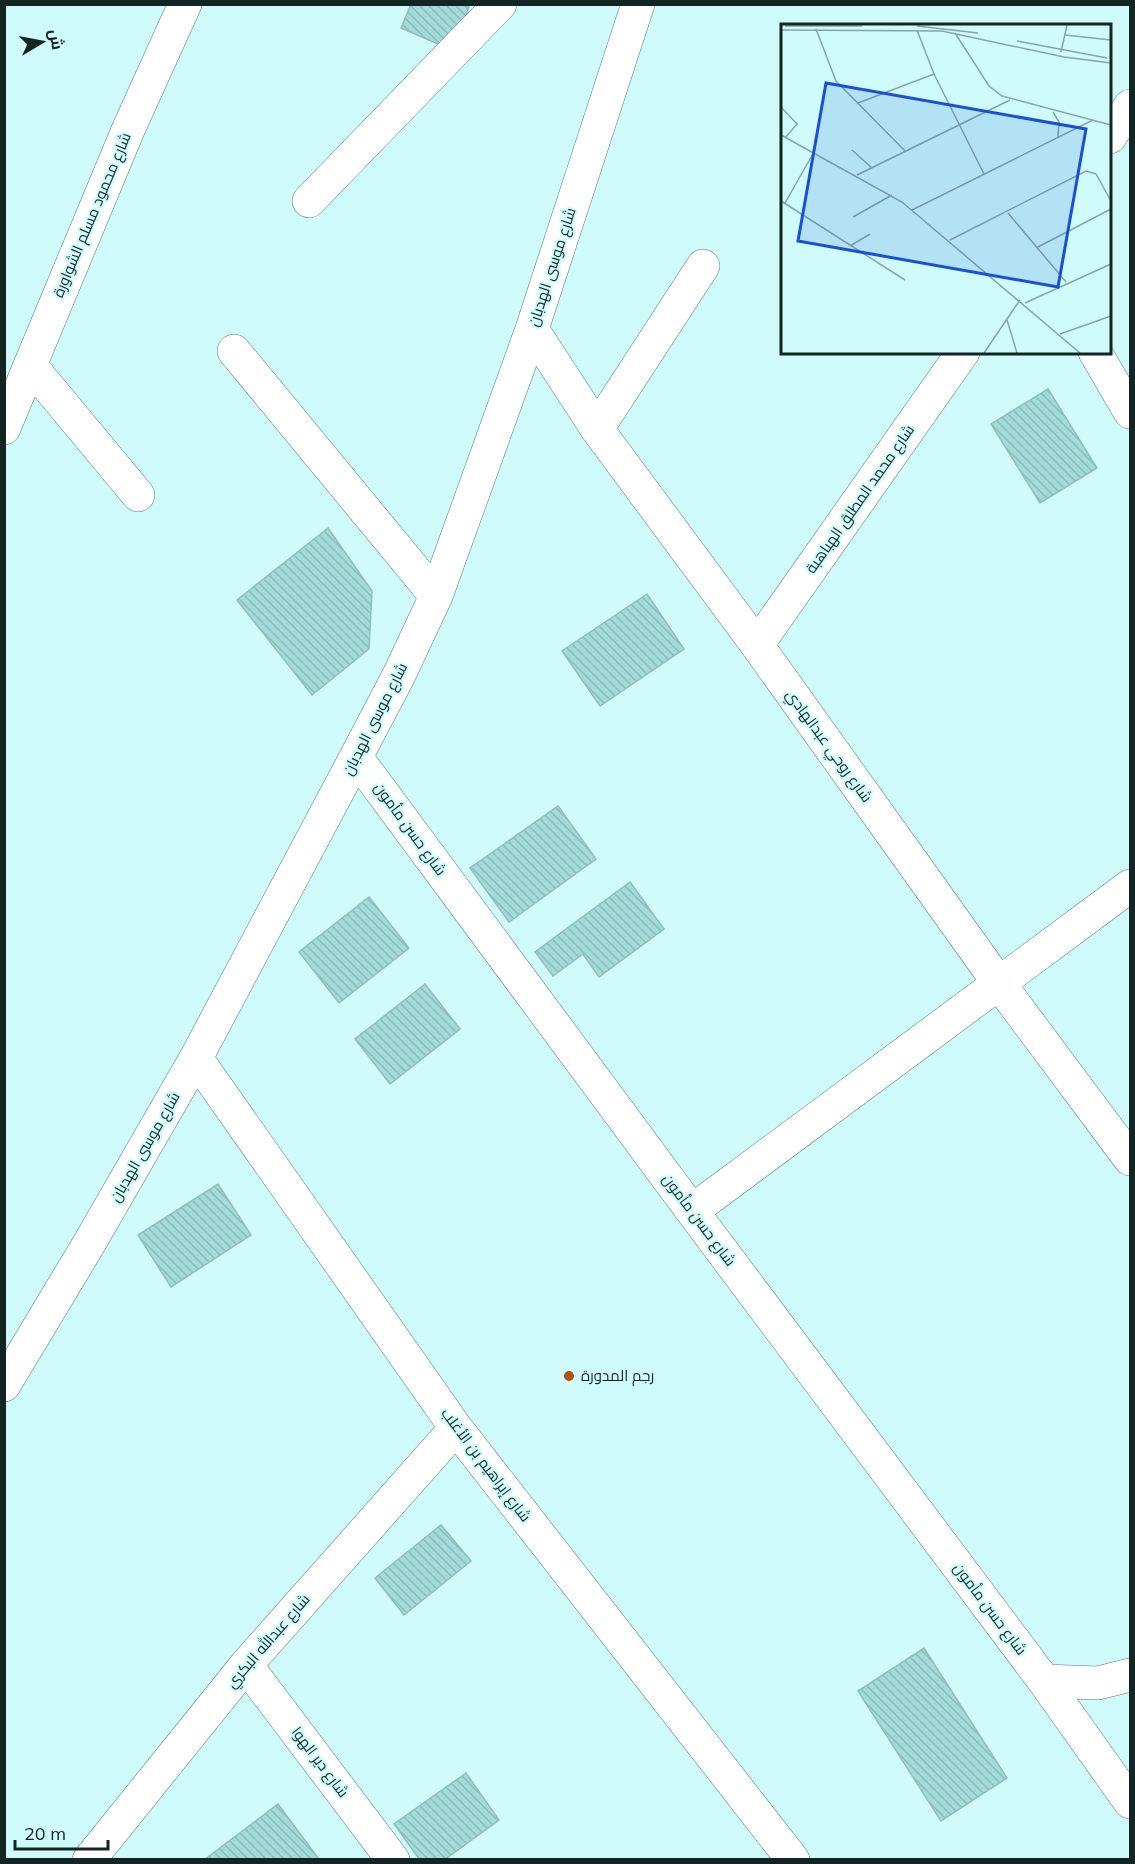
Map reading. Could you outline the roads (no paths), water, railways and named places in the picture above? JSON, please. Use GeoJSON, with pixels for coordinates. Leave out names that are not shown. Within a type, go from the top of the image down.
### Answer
{"type":"FeatureCollection","features":[{"type":"Feature","properties":{"kind":"street","name":"شارع محمود مسلم الشواورة"},"geometry":{"type":"LineString","coordinates":[[4,428],[128,130],[185,4]]}},
{"type":"Feature","properties":{"kind":"street"},"geometry":{"type":"LineString","coordinates":[[309,201],[500,4]]}},
{"type":"Feature","properties":{"kind":"street","name":"شارع موسى الهدبان"},"geometry":{"type":"LineString","coordinates":[[4,1385],[196,1058],[399,675],[436,596],[532,329],[636,5]]}},
{"type":"Feature","properties":{"kind":"street"},"geometry":{"type":"LineString","coordinates":[[1111,136],[1131,106]]}},
{"type":"Feature","properties":{"kind":"street"},"geometry":{"type":"LineString","coordinates":[[597,429],[704,266]]}},
{"type":"Feature","properties":{"kind":"street","name":"شارع روحي عبدالهادي"},"geometry":{"type":"LineString","coordinates":[[532,329],[597,429],[757,645],[998,982],[1131,1159]]}},
{"type":"Feature","properties":{"kind":"street"},"geometry":{"type":"LineString","coordinates":[[234,351],[436,596]]}},
{"type":"Feature","properties":{"kind":"street","name":"شارع محمد المطلق الهباهبة"},"geometry":{"type":"LineString","coordinates":[[757,645],[962,354]]}},
{"type":"Feature","properties":{"kind":"street"},"geometry":{"type":"LineString","coordinates":[[1096,354],[1131,412]]}},
{"type":"Feature","properties":{"kind":"street"},"geometry":{"type":"LineString","coordinates":[[30,365],[138,495]]}},
{"type":"Feature","properties":{"kind":"street","name":"شارع حسن مأمون"},"geometry":{"type":"LineString","coordinates":[[356,757],[1044,1681],[1131,1802]]}},
{"type":"Feature","properties":{"kind":"street"},"geometry":{"type":"LineString","coordinates":[[692,1211],[998,982],[1131,886]]}},
{"type":"Feature","properties":{"kind":"street","name":"شارع إبراهيم بن الأغلب"},"geometry":{"type":"LineString","coordinates":[[196,1058],[456,1428],[793,1860]]}},
{"type":"Feature","properties":{"kind":"street","name":"شارع عبدالله البكري"},"geometry":{"type":"LineString","coordinates":[[89,1860],[246,1665],[456,1428]]}},
{"type":"Feature","properties":{"kind":"street","name":"شارع دير الهوا"},"geometry":{"type":"LineString","coordinates":[[246,1665],[393,1860]]}},
{"type":"Feature","properties":{"kind":"street"},"geometry":{"type":"LineString","coordinates":[[1044,1681],[1098,1683],[1131,1675]]}},
{"type":"Feature","properties":{"kind":"place","name":"رجم المدورة"},"geometry":{"type":"Point","coordinates":[569,1376]}}]}
